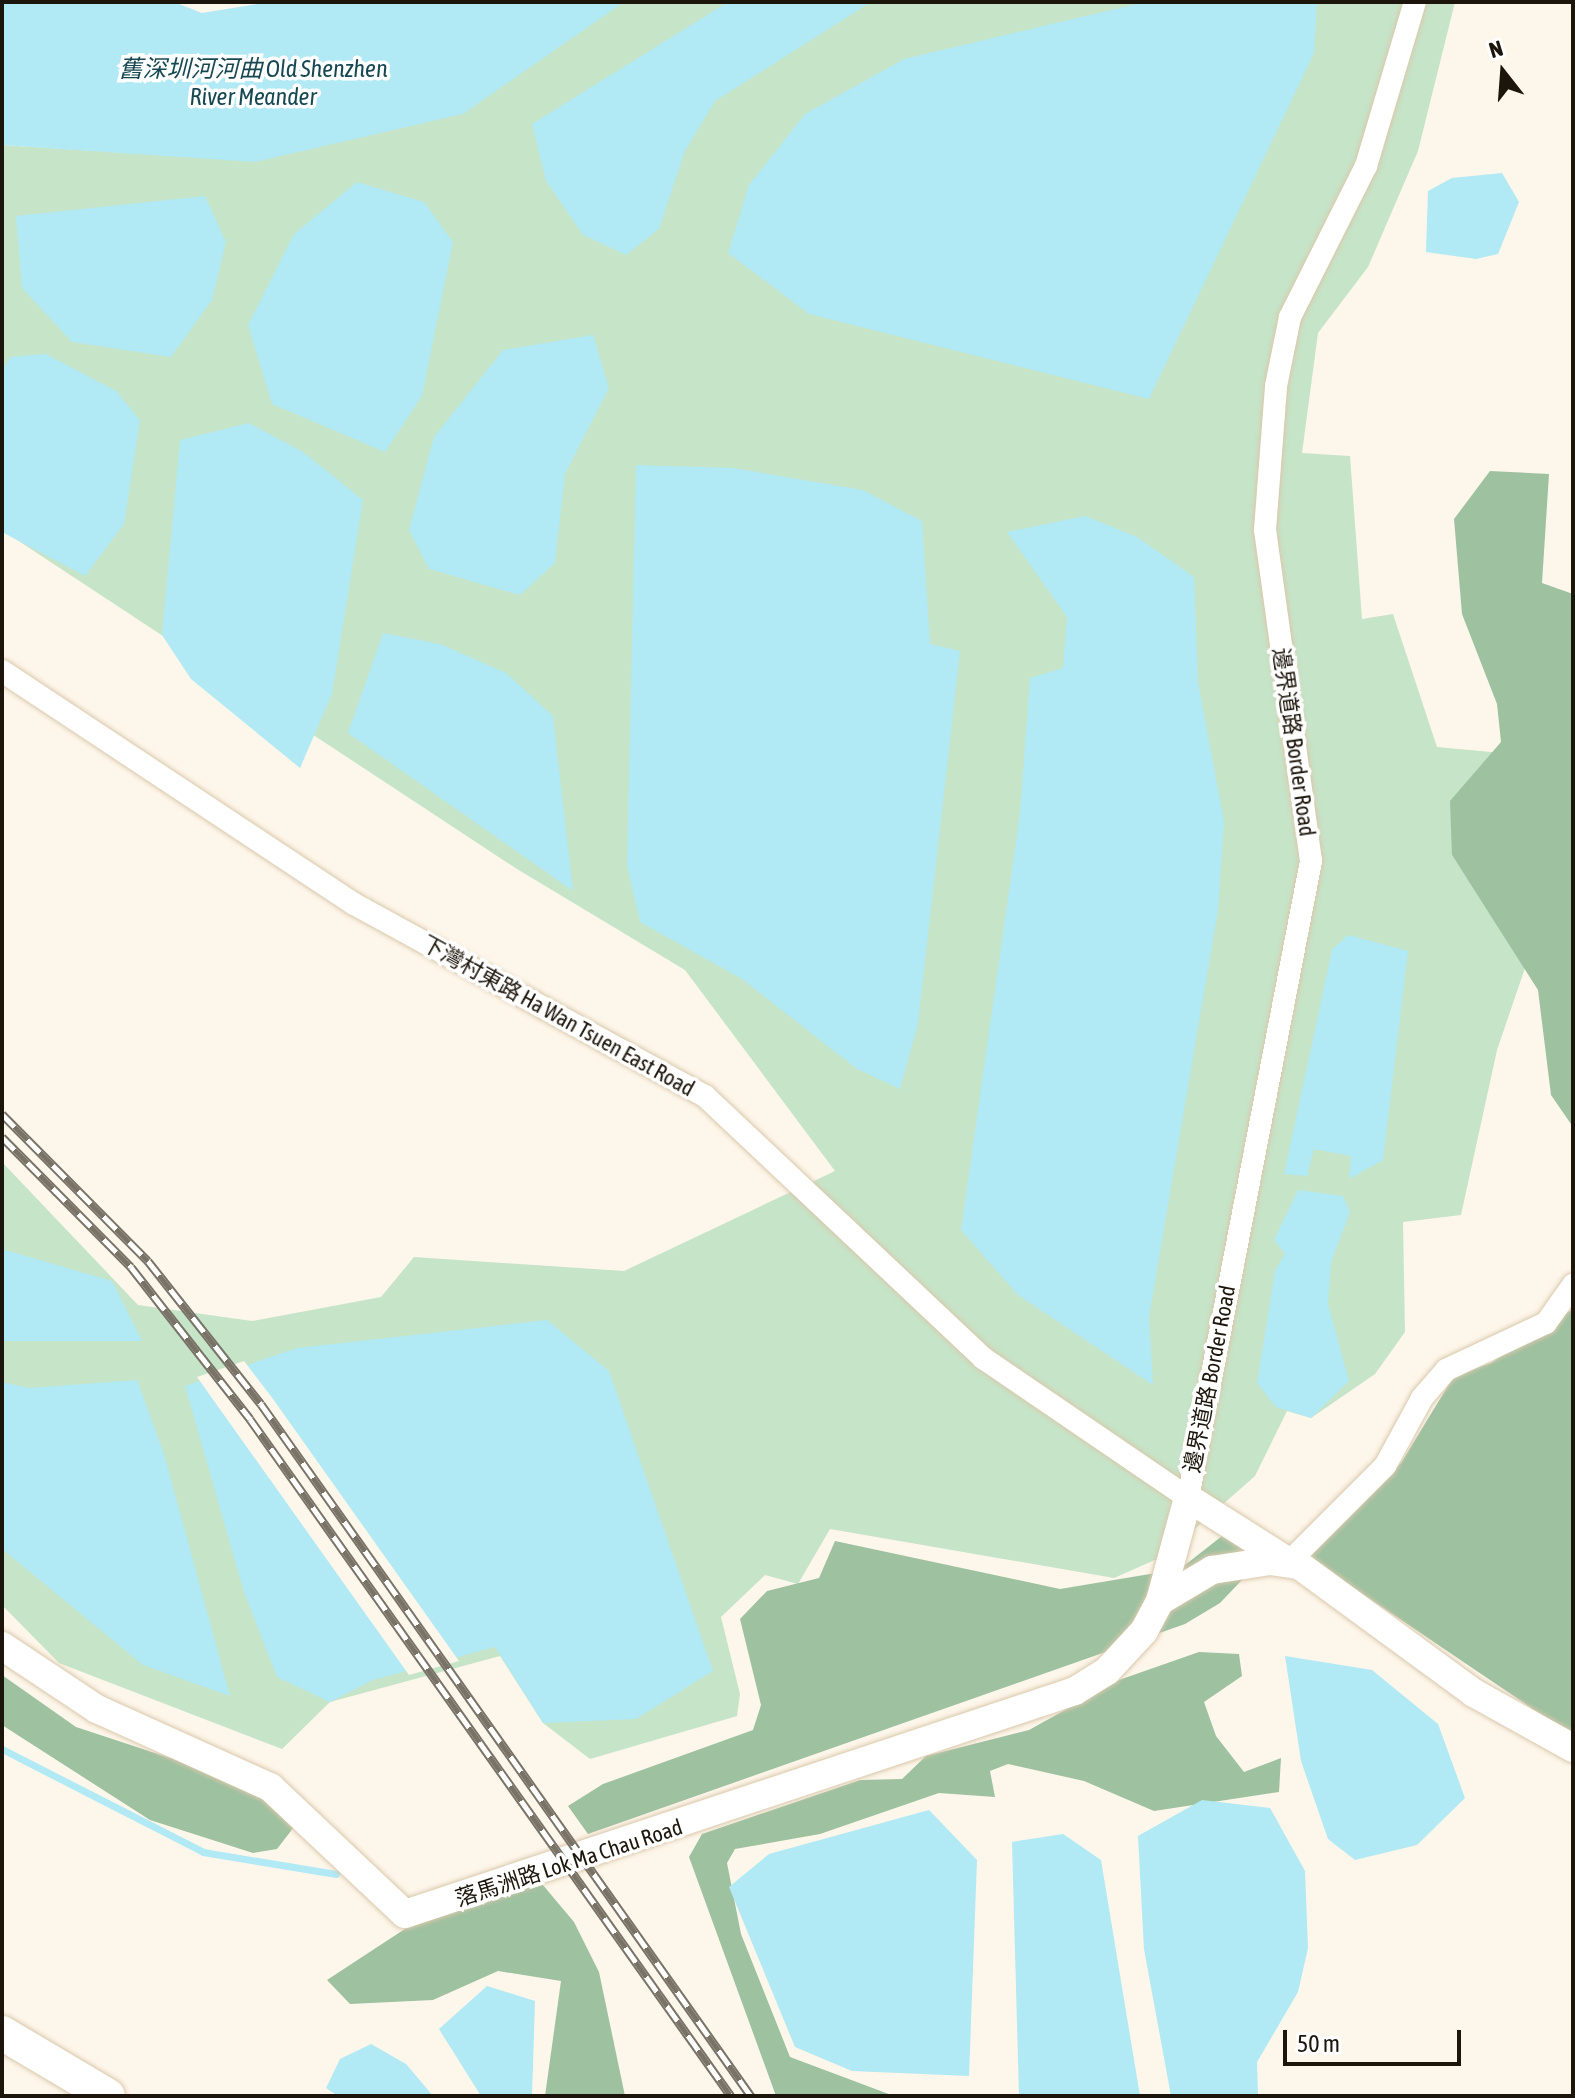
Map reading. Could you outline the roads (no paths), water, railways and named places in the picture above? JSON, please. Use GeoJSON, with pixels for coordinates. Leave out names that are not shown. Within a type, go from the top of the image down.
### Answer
{"type":"FeatureCollection","features":[{"type":"Feature","properties":{"kind":"main road"},"geometry":{"type":"LineString","coordinates":[[2,2033],[108,2096]]}},
{"type":"Feature","properties":{"kind":"street","name":"邊界道路 Border Road"},"geometry":{"type":"LineString","coordinates":[[1188,1498],[1311,861],[1265,530],[1276,386],[1290,317],[1366,166],[1415,2]]}},
{"type":"Feature","properties":{"kind":"street","name":"下灣村東路 Ha Wan Tsuen East Road"},"geometry":{"type":"LineString","coordinates":[[2,671],[330,890],[705,1096],[983,1358],[1188,1498]]}},
{"type":"Feature","properties":{"kind":"street"},"geometry":{"type":"LineString","coordinates":[[1289,1562],[1385,1466],[1422,1398],[1446,1370],[1546,1323],[1573,1285]]}},
{"type":"Feature","properties":{"kind":"street"},"geometry":{"type":"LineString","coordinates":[[1188,1498],[1289,1562],[1474,1693],[1573,1748]]}},
{"type":"Feature","properties":{"kind":"street","name":"落馬洲路 Lok Ma Chau Road"},"geometry":{"type":"LineString","coordinates":[[2,1646],[97,1709],[270,1787],[405,1914],[1075,1691],[1135,1644],[1160,1601],[1188,1498]]}},
{"type":"Feature","properties":{"kind":"street","name":"落馬洲路 Lok Ma Chau Road"},"geometry":{"type":"LineString","coordinates":[[1160,1601],[1212,1570],[1289,1562]]}},
{"type":"Feature","properties":{"kind":"water","name":"舊深圳河河曲 Old Shenzhen River Meander"},"geometry":{"type":"Polygon","coordinates":[[[2,2],[174,2],[202,13],[269,2],[624,2],[463,114],[255,162],[2,145],[2,2]]]}},
{"type":"Feature","properties":{"kind":"water"},"geometry":{"type":"Polygon","coordinates":[[[728,2],[871,2],[715,101],[685,151],[659,229],[626,255],[583,235],[546,181],[532,124],[728,2]]]}},
{"type":"Feature","properties":{"kind":"water"},"geometry":{"type":"Polygon","coordinates":[[[1145,2],[1317,2],[1314,53],[1149,399],[809,314],[728,253],[749,185],[805,114],[904,59],[1145,2]]]}},
{"type":"Feature","properties":{"kind":"water"},"geometry":{"type":"Polygon","coordinates":[[[1502,173],[1519,202],[1498,254],[1476,259],[1426,252],[1428,191],[1452,178],[1502,173]]]}},
{"type":"Feature","properties":{"kind":"water"},"geometry":{"type":"Polygon","coordinates":[[[357,182],[424,202],[453,242],[422,396],[385,452],[272,404],[248,325],[294,234],[357,182]]]}},
{"type":"Feature","properties":{"kind":"water"},"geometry":{"type":"Polygon","coordinates":[[[205,196],[226,242],[212,300],[171,357],[72,342],[22,288],[16,216],[205,196]]]}},
{"type":"Feature","properties":{"kind":"water"},"geometry":{"type":"Polygon","coordinates":[[[593,335],[609,388],[565,474],[555,563],[520,595],[429,569],[409,530],[434,437],[503,350],[593,335]]]}},
{"type":"Feature","properties":{"kind":"water"},"geometry":{"type":"Polygon","coordinates":[[[46,354],[116,391],[140,420],[124,524],[85,576],[2,532],[2,371],[10,357],[46,354]]]}},
{"type":"Feature","properties":{"kind":"water"},"geometry":{"type":"Polygon","coordinates":[[[249,423],[303,452],[363,500],[332,694],[300,768],[191,679],[162,635],[180,440],[249,423]]]}},
{"type":"Feature","properties":{"kind":"water"},"geometry":{"type":"Polygon","coordinates":[[[636,465],[733,468],[863,490],[922,521],[930,644],[960,651],[918,1024],[900,1089],[857,1069],[742,979],[640,922],[627,865],[636,465]]]}},
{"type":"Feature","properties":{"kind":"water"},"geometry":{"type":"Polygon","coordinates":[[[1085,516],[1137,537],[1194,577],[1198,682],[1224,822],[1218,910],[1149,1317],[1153,1385],[1018,1295],[961,1230],[1020,813],[1030,678],[1063,668],[1067,617],[1007,532],[1085,516]]]}},
{"type":"Feature","properties":{"kind":"water"},"geometry":{"type":"Polygon","coordinates":[[[383,633],[440,644],[506,673],[553,716],[573,891],[348,733],[383,633]]]}},
{"type":"Feature","properties":{"kind":"water"},"geometry":{"type":"Polygon","coordinates":[[[1348,935],[1408,951],[1383,1160],[1349,1179],[1351,1156],[1314,1149],[1307,1176],[1284,1174],[1332,950],[1348,935]]]}},
{"type":"Feature","properties":{"kind":"water"},"geometry":{"type":"Polygon","coordinates":[[[1298,1190],[1343,1196],[1350,1212],[1331,1262],[1328,1304],[1349,1381],[1311,1418],[1276,1407],[1257,1383],[1275,1271],[1285,1254],[1274,1240],[1298,1190]]]}},
{"type":"Feature","properties":{"kind":"water"},"geometry":{"type":"Polygon","coordinates":[[[2,1249],[112,1281],[142,1341],[2,1341],[2,1249]]]}},
{"type":"Feature","properties":{"kind":"water"},"geometry":{"type":"Polygon","coordinates":[[[547,1320],[609,1371],[713,1671],[636,1719],[543,1723],[495,1647],[373,1680],[330,1702],[277,1677],[243,1589],[185,1386],[297,1348],[547,1320]]]}},
{"type":"Feature","properties":{"kind":"water"},"geometry":{"type":"Polygon","coordinates":[[[137,1380],[164,1454],[230,1696],[143,1665],[2,1549],[2,1382],[29,1388],[137,1380]]]}},
{"type":"Feature","properties":{"kind":"water"},"geometry":{"type":"Polygon","coordinates":[[[1285,1656],[1372,1670],[1438,1724],[1465,1798],[1417,1845],[1355,1860],[1328,1839],[1301,1761],[1285,1656]]]}},
{"type":"Feature","properties":{"kind":"water"},"geometry":{"type":"Polygon","coordinates":[[[1202,1800],[1270,1808],[1305,1871],[1308,1948],[1298,1992],[1257,2062],[1258,2096],[1171,2096],[1144,1949],[1138,1836],[1202,1800]]]}},
{"type":"Feature","properties":{"kind":"water"},"geometry":{"type":"Polygon","coordinates":[[[929,1810],[977,1860],[969,2076],[852,2071],[795,2047],[729,1887],[769,1854],[929,1810]]]}},
{"type":"Feature","properties":{"kind":"water"},"geometry":{"type":"Polygon","coordinates":[[[1063,1834],[1101,1860],[1140,2096],[1019,2096],[1012,1842],[1063,1834]]]}},
{"type":"Feature","properties":{"kind":"water"},"geometry":{"type":"Polygon","coordinates":[[[487,1986],[535,2001],[532,2096],[481,2096],[439,2029],[487,1986]]]}},
{"type":"Feature","properties":{"kind":"water"},"geometry":{"type":"Polygon","coordinates":[[[371,2044],[406,2064],[433,2096],[338,2096],[326,2088],[340,2059],[371,2044]]]}},
{"type":"Feature","properties":{"kind":"waterway"},"geometry":{"type":"LineString","coordinates":[[2,1749],[203,1852],[336,1874]]}},
{"type":"Feature","properties":{"kind":"railway"},"geometry":{"type":"LineString","coordinates":[[2,1114],[148,1261],[261,1404],[751,2096]]}},
{"type":"Feature","properties":{"kind":"railway"},"geometry":{"type":"LineString","coordinates":[[2,1137],[131,1267],[250,1419],[731,2096]]}}]}
